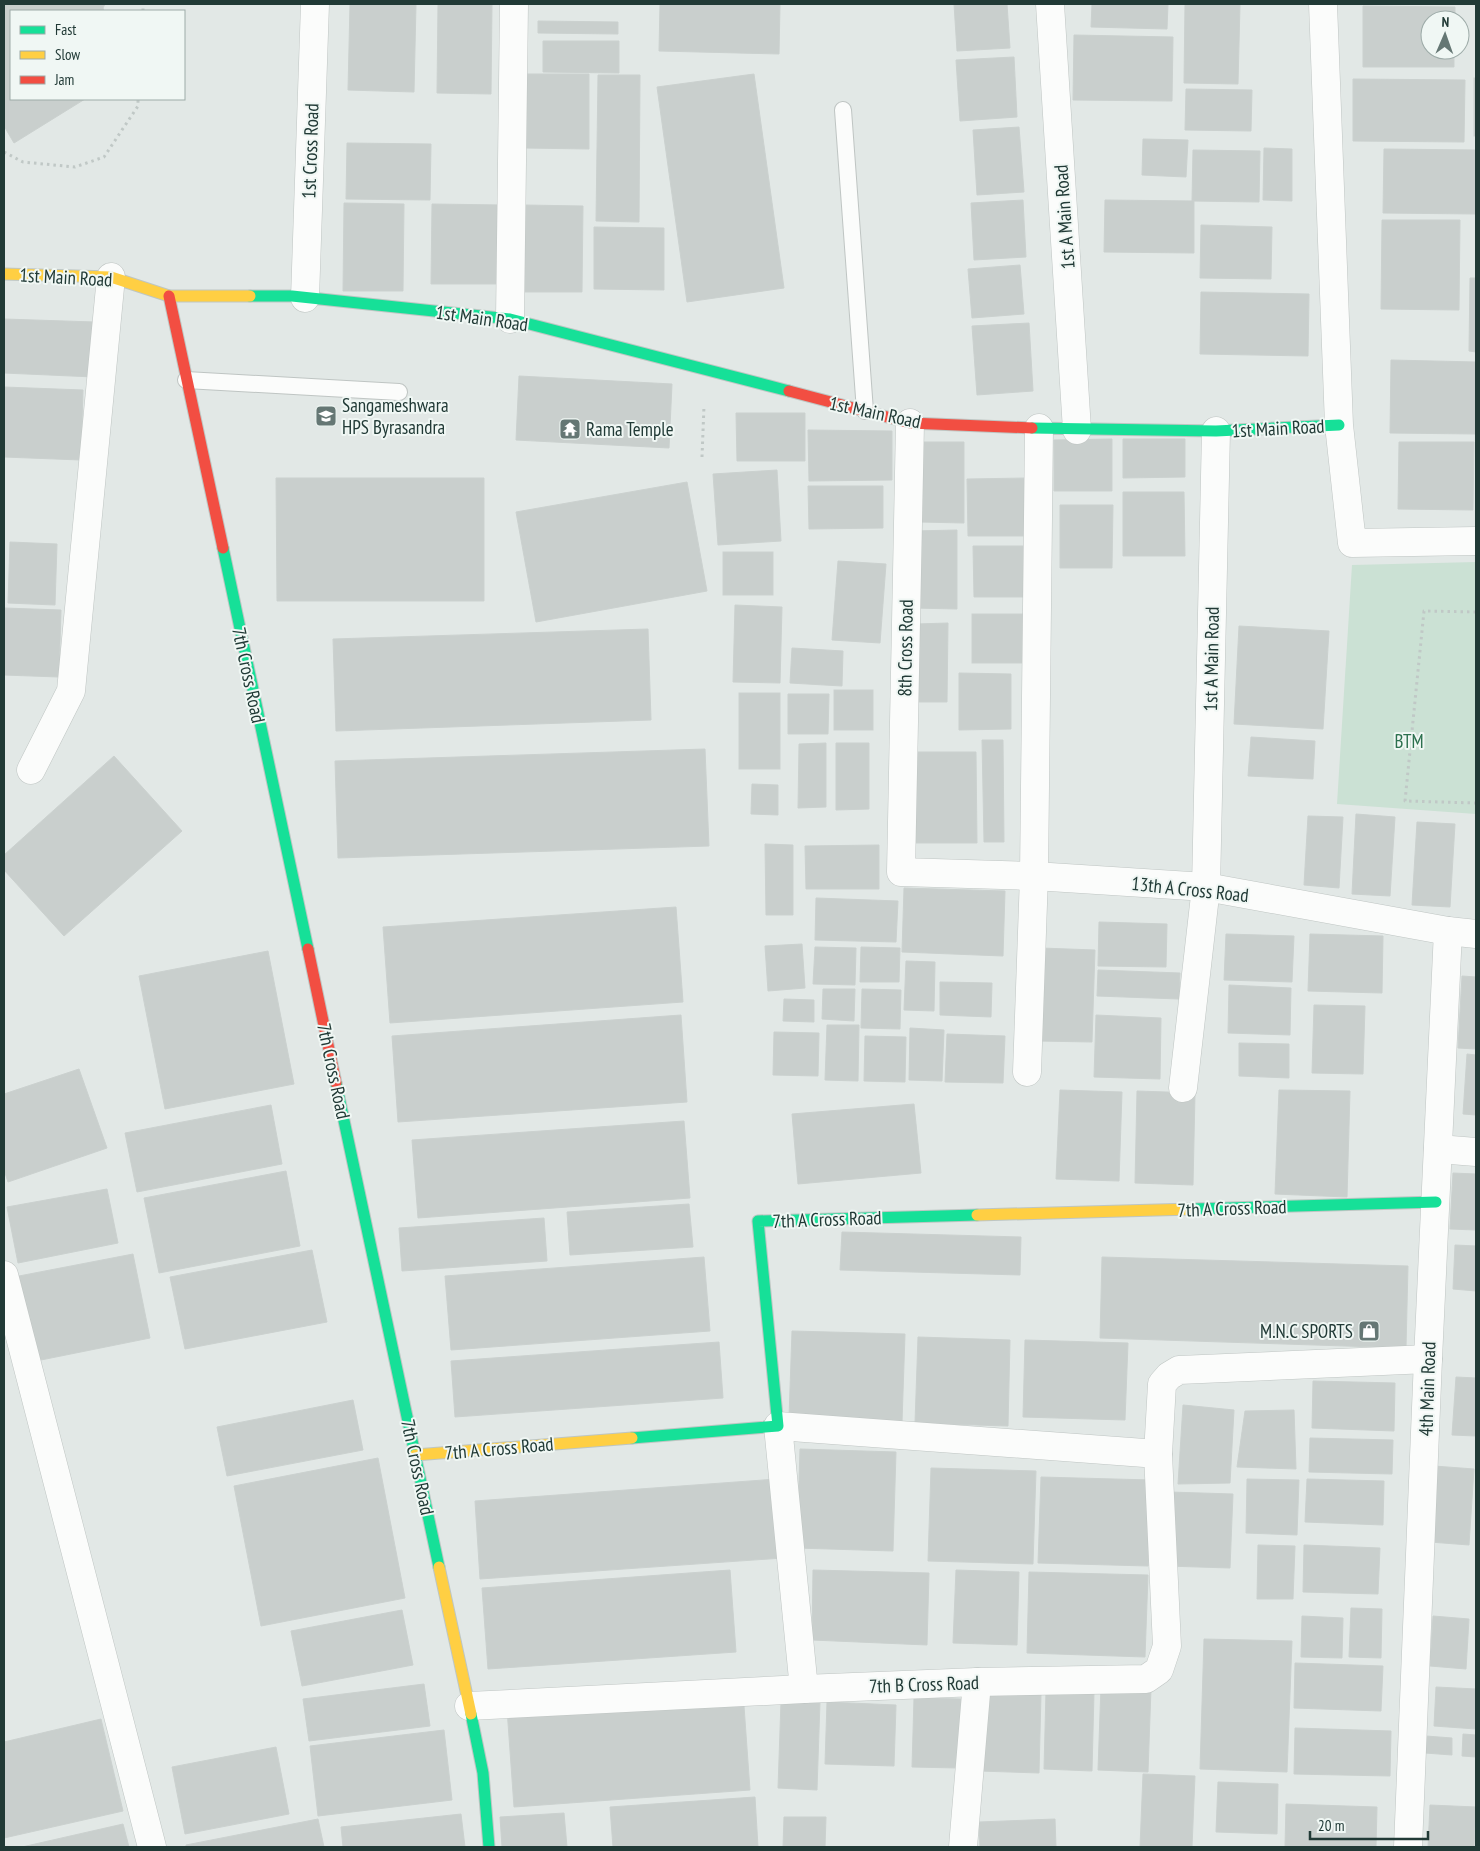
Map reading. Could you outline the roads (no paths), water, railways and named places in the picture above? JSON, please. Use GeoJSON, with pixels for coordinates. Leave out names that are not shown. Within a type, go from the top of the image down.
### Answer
{"type":"FeatureCollection","features":[{"type":"Feature","properties":{"kind":"street","name":"1st Cross Road"},"geometry":{"type":"LineString","coordinates":[[305,298],[315,4]]}},
{"type":"Feature","properties":{"kind":"street"},"geometry":{"type":"LineString","coordinates":[[510,319],[514,4]]}},
{"type":"Feature","properties":{"kind":"street","name":"1st A Main Road"},"geometry":{"type":"LineString","coordinates":[[1050,4],[1078,430]]}},
{"type":"Feature","properties":{"kind":"street","name":"1st Main Road"},"geometry":{"type":"LineString","coordinates":[[4,274],[111,277],[169,296],[292,296],[510,319],[910,423],[1078,430],[1216,431],[1339,425],[1323,4]]}},
{"type":"Feature","properties":{"kind":"street"},"geometry":{"type":"LineString","coordinates":[[31,770],[71,691],[111,277]]}},
{"type":"Feature","properties":{"kind":"street","name":"7th Cross Road"},"geometry":{"type":"LineString","coordinates":[[169,296],[483,1773],[490,1847]]}},
{"type":"Feature","properties":{"kind":"street","name":"8th Cross Road"},"geometry":{"type":"LineString","coordinates":[[900,872],[910,423]]}},
{"type":"Feature","properties":{"kind":"street"},"geometry":{"type":"LineString","coordinates":[[1339,425],[1352,543],[1476,541]]}},
{"type":"Feature","properties":{"kind":"street"},"geometry":{"type":"LineString","coordinates":[[1027,1072],[1034,876],[1039,428]]}},
{"type":"Feature","properties":{"kind":"street","name":"1st A Main Road"},"geometry":{"type":"LineString","coordinates":[[1183,1088],[1206,887],[1216,431]]}},
{"type":"Feature","properties":{"kind":"street","name":"13th A Cross Road"},"geometry":{"type":"LineString","coordinates":[[900,872],[1034,876],[1206,887],[1448,931],[1476,934]]}},
{"type":"Feature","properties":{"kind":"street","name":"4th Main Road"},"geometry":{"type":"LineString","coordinates":[[1408,1847],[1448,931]]}},
{"type":"Feature","properties":{"kind":"street"},"geometry":{"type":"LineString","coordinates":[[1438,1149],[1476,1152]]}},
{"type":"Feature","properties":{"kind":"street","name":"7th A Cross Road"},"geometry":{"type":"LineString","coordinates":[[416,1455],[778,1426],[758,1221],[1436,1202]]}},
{"type":"Feature","properties":{"kind":"street"},"geometry":{"type":"LineString","coordinates":[[4,1275],[152,1847]]}},
{"type":"Feature","properties":{"kind":"street","name":"7th B Cross Road"},"geometry":{"type":"LineString","coordinates":[[469,1706],[977,1682],[1146,1679],[1158,1670],[1167,1646],[1158,1454],[1162,1384],[1169,1376],[1179,1370],[1428,1359]]}},
{"type":"Feature","properties":{"kind":"street"},"geometry":{"type":"LineString","coordinates":[[804,1689],[778,1426],[1158,1454]]}},
{"type":"Feature","properties":{"kind":"street"},"geometry":{"type":"LineString","coordinates":[[963,1847],[977,1682]]}},
{"type":"Feature","properties":{"kind":"lane"},"geometry":{"type":"LineString","coordinates":[[843,110],[865,411]]}},
{"type":"Feature","properties":{"kind":"lane"},"geometry":{"type":"LineString","coordinates":[[186,380],[399,392]]}},
{"type":"Feature","properties":{"kind":"place","name":"Sangameshwara HPS Byrasandra"},"geometry":{"type":"Point","coordinates":[326,416]}},
{"type":"Feature","properties":{"kind":"place","name":"Rama Temple"},"geometry":{"type":"Point","coordinates":[570,429]}},
{"type":"Feature","properties":{"kind":"place","name":"M.N.C SPORTS"},"geometry":{"type":"Point","coordinates":[1369,1331]}},
{"type":"Feature","properties":{"kind":"park label","name":"BTM"},"geometry":{"type":"Point","coordinates":[1409,741]}}]}
